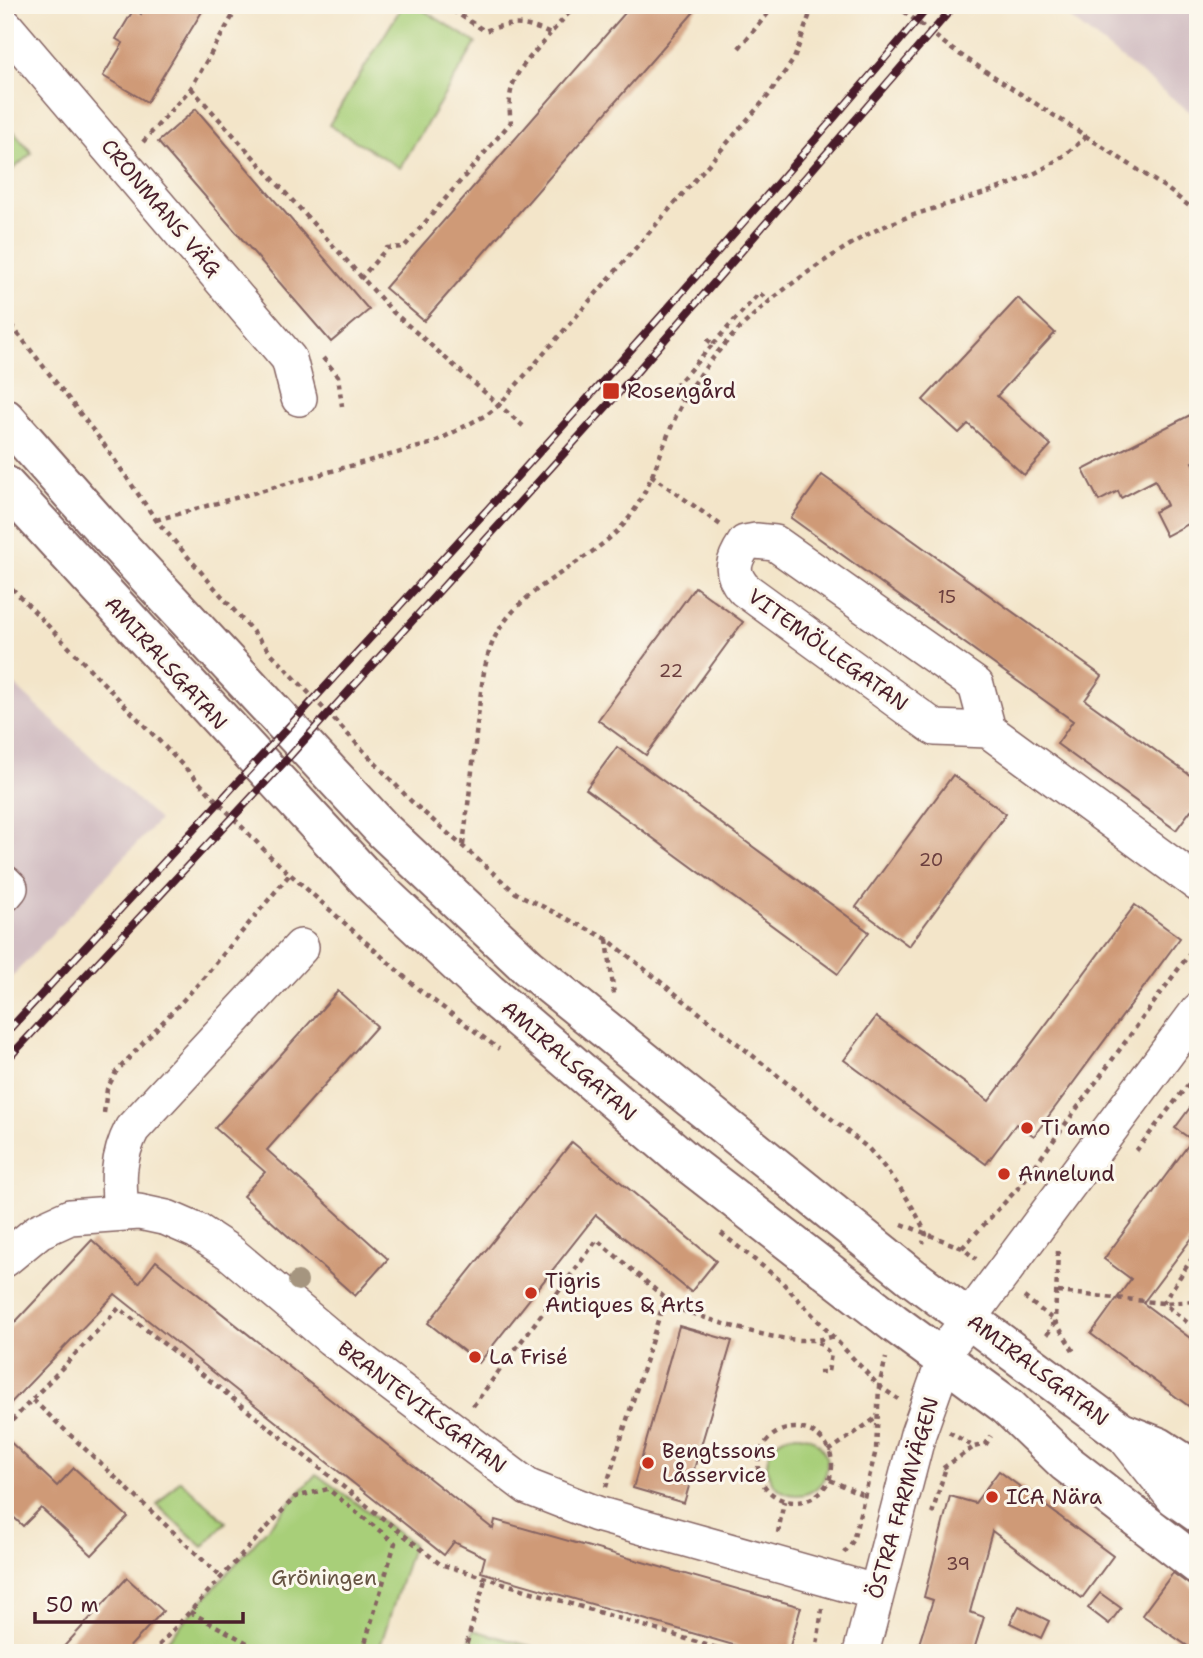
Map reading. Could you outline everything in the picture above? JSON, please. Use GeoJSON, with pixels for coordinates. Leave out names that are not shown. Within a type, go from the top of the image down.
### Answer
{"type":"FeatureCollection","features":[{"type":"Feature","properties":{"kind":"main road","name":"AMIRALSGATAN"},"geometry":{"type":"LineString","coordinates":[[5,418],[96,521],[384,831],[528,967],[954,1341],[1007,1406],[1084,1478],[1198,1565]]}},
{"type":"Feature","properties":{"kind":"main road","name":"AMIRALSGATAN"},"geometry":{"type":"LineString","coordinates":[[5,485],[367,880],[489,993],[683,1159],[954,1341],[1121,1432],[1159,1447],[1190,1495]]}},
{"type":"Feature","properties":{"kind":"street","name":"CRONMANS VÄG"},"geometry":{"type":"LineString","coordinates":[[5,26],[289,359],[299,398]]}},
{"type":"Feature","properties":{"kind":"street"},"geometry":{"type":"LineString","coordinates":[[745,543],[775,543],[976,685],[988,730],[1198,884]]}},
{"type":"Feature","properties":{"kind":"street","name":"VITEMÖLLEGATAN"},"geometry":{"type":"LineString","coordinates":[[745,543],[735,557],[733,568],[734,578],[744,589],[935,728],[988,730]]}},
{"type":"Feature","properties":{"kind":"street"},"geometry":{"type":"LineString","coordinates":[[5,883],[10,888],[5,894]]}},
{"type":"Feature","properties":{"kind":"street"},"geometry":{"type":"LineString","coordinates":[[121,1212],[117,1168],[121,1150],[132,1129],[301,947]]}},
{"type":"Feature","properties":{"kind":"street","name":"ÖSTRA FARMVÄGEN"},"geometry":{"type":"LineString","coordinates":[[861,1653],[918,1434],[954,1341],[1198,1011]]}},
{"type":"Feature","properties":{"kind":"street","name":"BRANTEVIKSGATAN"},"geometry":{"type":"LineString","coordinates":[[5,1259],[39,1231],[70,1217],[121,1212],[167,1218],[197,1231],[229,1252],[331,1338],[528,1487],[597,1514],[830,1582],[875,1592]]}},
{"type":"Feature","properties":{"kind":"street"},"geometry":{"type":"LineString","coordinates":[[1084,1478],[1190,1495]]}},
{"type":"Feature","properties":{"kind":"path"},"geometry":{"type":"LineString","coordinates":[[141,145],[191,88],[239,5]]}},
{"type":"Feature","properties":{"kind":"path"},"geometry":{"type":"LineString","coordinates":[[444,5],[485,31],[508,22],[532,25],[550,34]]}},
{"type":"Feature","properties":{"kind":"path"},"geometry":{"type":"LineString","coordinates":[[360,279],[387,248],[404,247],[511,122],[508,102],[512,81],[576,5]]}},
{"type":"Feature","properties":{"kind":"path"},"geometry":{"type":"LineString","coordinates":[[739,48],[775,5]]}},
{"type":"Feature","properties":{"kind":"path"},"geometry":{"type":"LineString","coordinates":[[156,520],[433,443],[499,405],[768,96],[793,58],[813,5]]}},
{"type":"Feature","properties":{"kind":"path"},"geometry":{"type":"LineString","coordinates":[[896,5],[953,50],[1166,188],[1198,213]]}},
{"type":"Feature","properties":{"kind":"path"},"geometry":{"type":"LineString","coordinates":[[191,88],[393,313],[523,426]]}},
{"type":"Feature","properties":{"kind":"path"},"geometry":{"type":"LineString","coordinates":[[463,846],[485,666],[496,636],[525,600],[616,533],[637,504],[684,401],[718,353],[769,301],[858,239],[923,210],[1008,187],[1059,160],[1086,136]]}},
{"type":"Feature","properties":{"kind":"path"},"geometry":{"type":"LineString","coordinates":[[684,401],[672,390],[759,293],[769,301]]}},
{"type":"Feature","properties":{"kind":"path"},"geometry":{"type":"LineString","coordinates":[[5,317],[103,443],[156,520],[291,674],[411,801],[516,893],[607,939],[868,1148],[898,1182],[915,1209],[926,1234],[962,1248],[1021,1185],[1198,942]]}},
{"type":"Feature","properties":{"kind":"path"},"geometry":{"type":"LineString","coordinates":[[707,339],[713,344]]}},
{"type":"Feature","properties":{"kind":"path"},"geometry":{"type":"LineString","coordinates":[[651,474],[745,543]]}},
{"type":"Feature","properties":{"kind":"path"},"geometry":{"type":"LineString","coordinates":[[104,1119],[107,1088],[116,1072],[201,981],[290,874]]}},
{"type":"Feature","properties":{"kind":"path"},"geometry":{"type":"LineString","coordinates":[[454,1430],[597,1240],[665,1298],[597,1514]]}},
{"type":"Feature","properties":{"kind":"path"},"geometry":{"type":"LineString","coordinates":[[1163,1303],[1198,1249]]}},
{"type":"Feature","properties":{"kind":"path"},"geometry":{"type":"LineString","coordinates":[[1058,1251],[1055,1321],[1079,1360]]}},
{"type":"Feature","properties":{"kind":"path"},"geometry":{"type":"LineString","coordinates":[[1058,1292],[1163,1303],[1198,1301]]}},
{"type":"Feature","properties":{"kind":"path"},"geometry":{"type":"LineString","coordinates":[[1163,1303],[1198,1331]]}},
{"type":"Feature","properties":{"kind":"path"},"geometry":{"type":"LineString","coordinates":[[663,1305],[774,1336],[818,1342],[834,1336]]}},
{"type":"Feature","properties":{"kind":"path"},"geometry":{"type":"LineString","coordinates":[[5,1428],[119,1308],[440,1564],[485,1580],[733,1653]]}},
{"type":"Feature","properties":{"kind":"path"},"geometry":{"type":"LineString","coordinates":[[818,1342],[831,1354],[828,1372],[818,1372]]}},
{"type":"Feature","properties":{"kind":"path"},"geometry":{"type":"LineString","coordinates":[[816,1653],[820,1616],[830,1582],[836,1564],[853,1541],[876,1450],[879,1386]]}},
{"type":"Feature","properties":{"kind":"path"},"geometry":{"type":"LineString","coordinates":[[33,1399],[221,1577]]}},
{"type":"Feature","properties":{"kind":"path"},"geometry":{"type":"LineString","coordinates":[[829,1451],[879,1416]]}},
{"type":"Feature","properties":{"kind":"path"},"geometry":{"type":"LineString","coordinates":[[804,1429],[824,1441],[832,1460],[830,1480],[816,1497],[795,1503],[784,1501],[765,1489],[757,1467],[763,1445],[781,1431],[804,1429]]}},
{"type":"Feature","properties":{"kind":"path"},"geometry":{"type":"LineString","coordinates":[[946,1467],[974,1447]]}},
{"type":"Feature","properties":{"kind":"path"},"geometry":{"type":"LineString","coordinates":[[830,1480],[864,1495]]}},
{"type":"Feature","properties":{"kind":"path"},"geometry":{"type":"LineString","coordinates":[[152,1653],[295,1497],[328,1489],[395,1543],[362,1653]]}},
{"type":"Feature","properties":{"kind":"path"},"geometry":{"type":"LineString","coordinates":[[464,1653],[485,1580]]}},
{"type":"Feature","properties":{"kind":"path"},"geometry":{"type":"LineString","coordinates":[[190,1612],[266,1653]]}},
{"type":"Feature","properties":{"kind":"shaded area"},"geometry":{"type":"Polygon","coordinates":[[[1053,5],[1198,5],[1198,118],[1053,5]]]}},
{"type":"Feature","properties":{"kind":"shaded area"},"geometry":{"type":"Polygon","coordinates":[[[5,676],[159,820],[5,984],[5,676]]]}},
{"type":"Feature","properties":{"kind":"green space"},"geometry":{"type":"Polygon","coordinates":[[[403,5],[415,5],[476,43],[400,168],[329,125],[403,5]]]}},
{"type":"Feature","properties":{"kind":"green space"},"geometry":{"type":"Polygon","coordinates":[[[5,121],[32,153],[5,176],[5,121]]]}},
{"type":"Feature","properties":{"kind":"green space"},"geometry":{"type":"Polygon","coordinates":[[[791,1435],[803,1435],[822,1448],[827,1465],[825,1477],[814,1490],[803,1495],[791,1495],[772,1482],[767,1471],[767,1459],[780,1440],[791,1435]]]}},
{"type":"Feature","properties":{"kind":"green space","name":"Gröningen"},"geometry":{"type":"Polygon","coordinates":[[[316,1474],[413,1544],[378,1653],[156,1653],[316,1474]]]}},
{"type":"Feature","properties":{"kind":"green space"},"geometry":{"type":"Polygon","coordinates":[[[180,1480],[226,1522],[203,1547],[157,1505],[180,1480]]]}},
{"type":"Feature","properties":{"kind":"green space"},"geometry":{"type":"Polygon","coordinates":[[[473,1630],[533,1647],[532,1653],[466,1653],[473,1630]]]}},
{"type":"Feature","properties":{"kind":"building"},"geometry":{"type":"Polygon","coordinates":[[[146,5],[206,5],[147,102],[103,76],[123,43],[116,39],[134,9],[141,14],[146,5]]]}},
{"type":"Feature","properties":{"kind":"building"},"geometry":{"type":"Polygon","coordinates":[[[632,5],[700,5],[424,321],[385,288],[632,5]]]}},
{"type":"Feature","properties":{"kind":"building"},"geometry":{"type":"Polygon","coordinates":[[[196,109],[369,310],[331,342],[158,142],[196,109]]]}},
{"type":"Feature","properties":{"kind":"building"},"geometry":{"type":"Polygon","coordinates":[[[1018,298],[1055,333],[997,396],[1051,445],[1024,475],[968,424],[959,433],[923,400],[1018,298]]]}},
{"type":"Feature","properties":{"kind":"building"},"geometry":{"type":"Polygon","coordinates":[[[1198,411],[1198,459],[1193,462],[1198,471],[1198,539],[1190,523],[1166,536],[1154,512],[1167,505],[1155,480],[1121,498],[1118,491],[1099,501],[1083,470],[1198,411]]]}},
{"type":"Feature","properties":{"kind":"building"},"geometry":{"type":"Polygon","coordinates":[[[822,475],[1102,676],[1085,700],[1198,781],[1198,815],[1191,810],[1176,830],[1057,744],[1073,721],[791,518],[822,475]]]}},
{"type":"Feature","properties":{"kind":"building"},"geometry":{"type":"Polygon","coordinates":[[[695,587],[743,622],[646,755],[598,720],[695,587]]]}},
{"type":"Feature","properties":{"kind":"building"},"geometry":{"type":"Polygon","coordinates":[[[617,747],[869,932],[838,974],[586,789],[617,747]]]}},
{"type":"Feature","properties":{"kind":"building"},"geometry":{"type":"Polygon","coordinates":[[[953,775],[1006,814],[909,946],[856,907],[953,775]]]}},
{"type":"Feature","properties":{"kind":"building"},"geometry":{"type":"Polygon","coordinates":[[[1135,905],[1180,938],[1034,1136],[1016,1124],[986,1164],[844,1060],[876,1017],[989,1101],[1135,905]]]}},
{"type":"Feature","properties":{"kind":"building"},"geometry":{"type":"Polygon","coordinates":[[[338,991],[377,1026],[267,1150],[388,1259],[355,1296],[243,1196],[265,1172],[215,1128],[338,991]]]}},
{"type":"Feature","properties":{"kind":"building"},"geometry":{"type":"Polygon","coordinates":[[[1198,1097],[1198,1230],[1143,1303],[1198,1344],[1198,1413],[1091,1334],[1131,1279],[1104,1259],[1192,1140],[1175,1128],[1198,1097]]]}},
{"type":"Feature","properties":{"kind":"building"},"geometry":{"type":"Polygon","coordinates":[[[572,1142],[716,1261],[691,1292],[596,1215],[479,1363],[428,1323],[572,1142]]]}},
{"type":"Feature","properties":{"kind":"building"},"geometry":{"type":"Polygon","coordinates":[[[92,1240],[139,1283],[156,1261],[493,1529],[495,1520],[801,1607],[788,1653],[761,1653],[481,1572],[485,1557],[454,1542],[444,1555],[115,1294],[5,1409],[5,1333],[92,1240]]]}},
{"type":"Feature","properties":{"kind":"building"},"geometry":{"type":"Polygon","coordinates":[[[679,1326],[732,1341],[684,1503],[633,1488],[679,1326]]]}},
{"type":"Feature","properties":{"kind":"building"},"geometry":{"type":"Polygon","coordinates":[[[5,1437],[57,1486],[74,1468],[128,1517],[92,1555],[41,1508],[23,1526],[5,1509],[5,1437]]]}},
{"type":"Feature","properties":{"kind":"building"},"geometry":{"type":"Polygon","coordinates":[[[999,1471],[1113,1556],[1082,1598],[992,1531],[970,1612],[984,1617],[973,1653],[916,1653],[933,1600],[924,1597],[950,1496],[975,1503],[999,1471]]]}},
{"type":"Feature","properties":{"kind":"building"},"geometry":{"type":"Polygon","coordinates":[[[1173,1573],[1198,1591],[1198,1653],[1142,1615],[1173,1573]]]}},
{"type":"Feature","properties":{"kind":"building"},"geometry":{"type":"Polygon","coordinates":[[[127,1578],[163,1611],[124,1653],[58,1653],[127,1578]]]}},
{"type":"Feature","properties":{"kind":"building"},"geometry":{"type":"Polygon","coordinates":[[[1100,1593],[1121,1608],[1109,1624],[1088,1608],[1100,1593]]]}},
{"type":"Feature","properties":{"kind":"building"},"geometry":{"type":"Polygon","coordinates":[[[1019,1606],[1049,1621],[1041,1638],[1010,1623],[1019,1606]]]}},
{"type":"Feature","properties":{"kind":"railway"},"geometry":{"type":"LineString","coordinates":[[5,1034],[357,653],[589,396],[818,137],[930,5]]}},
{"type":"Feature","properties":{"kind":"railway"},"geometry":{"type":"LineString","coordinates":[[5,1062],[289,757],[615,397],[955,5]]}},
{"type":"Feature","properties":{"kind":"place","name":"Rosengård"},"geometry":{"type":"Point","coordinates":[611,391]}},
{"type":"Feature","properties":{"kind":"place","name":"Ti amo"},"geometry":{"type":"Point","coordinates":[1027,1128]}},
{"type":"Feature","properties":{"kind":"place","name":"Annelund"},"geometry":{"type":"Point","coordinates":[1004,1174]}},
{"type":"Feature","properties":{"kind":"place","name":"Tigris Antiques & Arts"},"geometry":{"type":"Point","coordinates":[531,1293]}},
{"type":"Feature","properties":{"kind":"place","name":"La Frisé"},"geometry":{"type":"Point","coordinates":[475,1357]}},
{"type":"Feature","properties":{"kind":"place","name":"Bengtssons Låsservice"},"geometry":{"type":"Point","coordinates":[648,1463]}},
{"type":"Feature","properties":{"kind":"place","name":"ICA Nära"},"geometry":{"type":"Point","coordinates":[992,1497]}}]}
